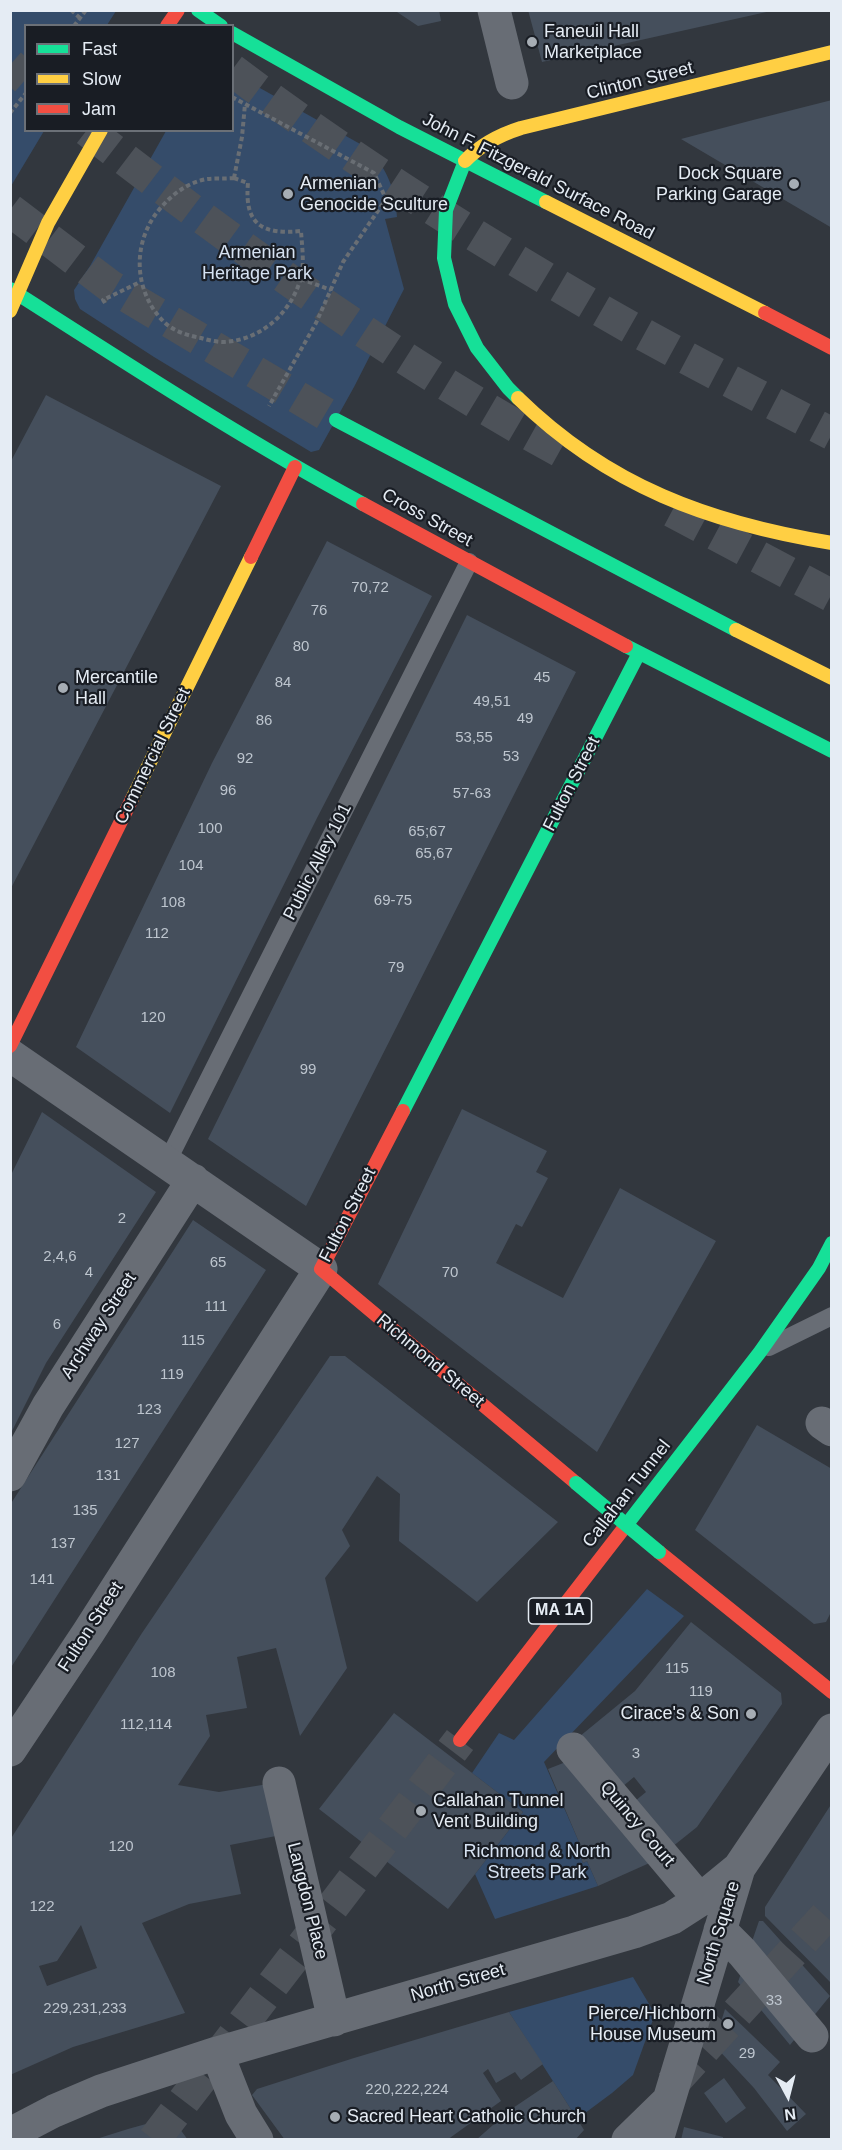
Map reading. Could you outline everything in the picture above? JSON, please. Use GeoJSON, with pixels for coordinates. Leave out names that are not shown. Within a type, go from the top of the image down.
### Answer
{"type":"FeatureCollection","features":[{"type":"Feature","properties":{"kind":"main road"},"geometry":{"type":"LineString","coordinates":[[168,24],[178,10]]}},
{"type":"Feature","properties":{"kind":"main road"},"geometry":{"type":"LineString","coordinates":[[198,10],[218,24]]}},
{"type":"Feature","properties":{"kind":"main road","name":"John F. Fitzgerald Surface Road"},"geometry":{"type":"LineString","coordinates":[[234,34],[377,115],[831,348]]}},
{"type":"Feature","properties":{"kind":"main road","name":"Clinton Street"},"geometry":{"type":"LineString","coordinates":[[465,161],[481,144],[513,130],[831,52]]}},
{"type":"Feature","properties":{"kind":"main road"},"geometry":{"type":"LineString","coordinates":[[10,311],[14,291],[48,223],[100,132]]}},
{"type":"Feature","properties":{"kind":"main road"},"geometry":{"type":"LineString","coordinates":[[465,161],[453,183],[444,214],[442,249],[448,284],[464,327],[481,354],[519,402],[568,445],[598,465],[657,495],[751,526],[831,543]]}},
{"type":"Feature","properties":{"kind":"main road","name":"Cross Street"},"geometry":{"type":"LineString","coordinates":[[14,291],[229,428],[295,467],[639,653],[831,751]]}},
{"type":"Feature","properties":{"kind":"main road"},"geometry":{"type":"LineString","coordinates":[[336,420],[781,654],[831,678]]}},
{"type":"Feature","properties":{"kind":"main road","name":"Commercial Street"},"geometry":{"type":"LineString","coordinates":[[10,1046],[295,467]]}},
{"type":"Feature","properties":{"kind":"main road","name":"Fulton Street"},"geometry":{"type":"LineString","coordinates":[[321,1269],[639,653]]}},
{"type":"Feature","properties":{"kind":"main road"},"geometry":{"type":"LineString","coordinates":[[819,1268],[831,1243]]}},
{"type":"Feature","properties":{"kind":"main road"},"geometry":{"type":"LineString","coordinates":[[819,1268],[831,1256]]}},
{"type":"Feature","properties":{"kind":"main road","name":"Callahan Tunnel"},"geometry":{"type":"LineString","coordinates":[[460,1740],[760,1352],[819,1268]]}},
{"type":"Feature","properties":{"kind":"main road","name":"Richmond Street"},"geometry":{"type":"LineString","coordinates":[[321,1269],[659,1552],[831,1692]]}},
{"type":"Feature","properties":{"kind":"street"},"geometry":{"type":"LineString","coordinates":[[494,10],[512,84]]}},
{"type":"Feature","properties":{"kind":"street","name":"Richmond Street"},"geometry":{"type":"LineString","coordinates":[[10,1055],[321,1269]]}},
{"type":"Feature","properties":{"kind":"street","name":"Archway Street"},"geometry":{"type":"LineString","coordinates":[[10,1475],[48,1406],[194,1180]]}},
{"type":"Feature","properties":{"kind":"street","name":"Fulton Street"},"geometry":{"type":"LineString","coordinates":[[10,1750],[88,1633],[321,1269]]}},
{"type":"Feature","properties":{"kind":"street","name":"North Street"},"geometry":{"type":"LineString","coordinates":[[10,2134],[54,2111],[101,2091],[217,2053],[634,1932],[672,1918],[700,1900],[739,1868],[831,1730]]}},
{"type":"Feature","properties":{"kind":"street","name":"Quincy Court"},"geometry":{"type":"LineString","coordinates":[[573,1749],[700,1900]]}},
{"type":"Feature","properties":{"kind":"street","name":"Langdon Place"},"geometry":{"type":"LineString","coordinates":[[279,1783],[334,2020]]}},
{"type":"Feature","properties":{"kind":"street","name":"North Square"},"geometry":{"type":"LineString","coordinates":[[657,2139],[739,1868]]}},
{"type":"Feature","properties":{"kind":"street"},"geometry":{"type":"LineString","coordinates":[[720,1930],[742,1952],[812,2036]]}},
{"type":"Feature","properties":{"kind":"street"},"geometry":{"type":"LineString","coordinates":[[217,2053],[241,2114],[257,2139]]}},
{"type":"Feature","properties":{"kind":"street","name":"North Square"},"geometry":{"type":"LineString","coordinates":[[628,2139],[668,2101]]}},
{"type":"Feature","properties":{"kind":"lane","name":"Public Alley 101"},"geometry":{"type":"LineString","coordinates":[[167,1162],[469,562]]}},
{"type":"Feature","properties":{"kind":"lane"},"geometry":{"type":"LineString","coordinates":[[760,1352],[831,1316]]}},
{"type":"Feature","properties":{"kind":"path"},"geometry":{"type":"LineString","coordinates":[[71,10],[80,18]]}},
{"type":"Feature","properties":{"kind":"path"},"geometry":{"type":"LineString","coordinates":[[76,24],[86,10]]}},
{"type":"Feature","properties":{"kind":"path"},"geometry":{"type":"LineString","coordinates":[[10,113],[24,96]]}},
{"type":"Feature","properties":{"kind":"path"},"geometry":{"type":"LineString","coordinates":[[234,98],[374,173],[386,199],[343,262],[316,323],[264,414]]}},
{"type":"Feature","properties":{"kind":"path"},"geometry":{"type":"LineString","coordinates":[[234,178],[242,137],[245,104]]}},
{"type":"Feature","properties":{"kind":"path"},"geometry":{"type":"LineString","coordinates":[[234,178],[248,183],[250,213],[260,226],[278,233],[301,231],[303,255],[301,279],[290,302],[272,325],[248,338],[222,342],[188,336],[165,323],[150,302],[140,282],[140,252],[146,228],[162,204],[182,189],[206,179],[234,178]]}},
{"type":"Feature","properties":{"kind":"path"},"geometry":{"type":"LineString","coordinates":[[301,279],[331,290]]}},
{"type":"Feature","properties":{"kind":"green space"},"geometry":{"type":"Polygon","coordinates":[[[11,10],[116,11],[108,24],[24,24],[24,132],[43,132],[11,186],[11,10]]]}},
{"type":"Feature","properties":{"kind":"green space","name":"Armenian Heritage Park"},"geometry":{"type":"Polygon","coordinates":[[[234,74],[362,145],[377,160],[388,177],[394,196],[397,217],[385,219],[404,289],[319,450],[311,452],[154,357],[80,309],[74,290],[90,266],[165,132],[234,132],[234,74]]]}},
{"type":"Feature","properties":{"kind":"green space","name":"Richmond & North Streets Park"},"geometry":{"type":"Polygon","coordinates":[[[647,1589],[684,1616],[544,1762],[579,1842],[575,1844],[583,1863],[587,1861],[598,1886],[495,1919],[475,1874],[523,1812],[472,1773],[499,1733],[514,1740],[647,1589]]]}},
{"type":"Feature","properties":{"kind":"green space"},"geometry":{"type":"Polygon","coordinates":[[[633,1977],[655,2014],[633,2075],[577,2119],[509,2012],[633,1977]]]}},
{"type":"Feature","properties":{"kind":"building"},"geometry":{"type":"Polygon","coordinates":[[[394,10],[439,10],[441,21],[418,26],[394,10]]]}},
{"type":"Feature","properties":{"kind":"building"},"geometry":{"type":"Polygon","coordinates":[[[528,10],[771,10],[771,11],[542,62],[528,10]]]}},
{"type":"Feature","properties":{"kind":"building","name":"Dock Square Parking Garage"},"geometry":{"type":"Polygon","coordinates":[[[832,100],[832,228],[681,139],[753,120],[832,100]]]}},
{"type":"Feature","properties":{"kind":"building","name":"Mercantile Hall"},"geometry":{"type":"Polygon","coordinates":[[[46,395],[221,486],[10,890],[10,463],[46,395]]]}},
{"type":"Feature","properties":{"kind":"building"},"geometry":{"type":"Polygon","coordinates":[[[327,541],[432,596],[317,818],[170,1113],[76,1047],[212,763],[327,541]]]}},
{"type":"Feature","properties":{"kind":"building"},"geometry":{"type":"Polygon","coordinates":[[[467,615],[576,672],[306,1206],[208,1139],[467,615]]]}},
{"type":"Feature","properties":{"kind":"building"},"geometry":{"type":"Polygon","coordinates":[[[462,1109],[547,1151],[536,1172],[548,1178],[522,1227],[516,1224],[496,1263],[563,1298],[620,1188],[716,1241],[597,1452],[378,1284],[462,1109]]]}},
{"type":"Feature","properties":{"kind":"building"},"geometry":{"type":"Polygon","coordinates":[[[42,1112],[156,1192],[46,1363],[10,1435],[10,1177],[42,1112]]]}},
{"type":"Feature","properties":{"kind":"building"},"geometry":{"type":"Polygon","coordinates":[[[193,1220],[266,1270],[10,1669],[10,1505],[193,1220]]]}},
{"type":"Feature","properties":{"kind":"building"},"geometry":{"type":"Polygon","coordinates":[[[330,1356],[345,1356],[558,1522],[477,1602],[399,1541],[400,1494],[377,1476],[342,1530],[350,1546],[325,1578],[347,1668],[300,1736],[276,1648],[237,1657],[247,1708],[206,1715],[210,1736],[178,1785],[219,1792],[268,1784],[276,1836],[230,1845],[241,1894],[189,1904],[142,1923],[185,2013],[73,2047],[10,2075],[10,1840],[142,1633],[330,1356]],[[81,1925],[57,1961],[39,1966],[47,1986],[97,1968],[81,1925]]]}},
{"type":"Feature","properties":{"kind":"building"},"geometry":{"type":"Polygon","coordinates":[[[757,1425],[832,1469],[832,1610],[826,1622],[814,1624],[695,1530],[757,1425]]]}},
{"type":"Feature","properties":{"kind":"building"},"geometry":{"type":"Polygon","coordinates":[[[691,1622],[781,1693],[782,1704],[697,1827],[667,1851],[629,1806],[646,1792],[634,1777],[616,1792],[574,1741],[635,1691],[691,1622]]]}},
{"type":"Feature","properties":{"kind":"building","name":"Callahan Tunnel Vent Building"},"geometry":{"type":"Polygon","coordinates":[[[394,1713],[523,1812],[448,1909],[319,1809],[394,1713]]]}},
{"type":"Feature","properties":{"kind":"building"},"geometry":{"type":"Polygon","coordinates":[[[571,1760],[654,1861],[598,1886],[587,1861],[583,1863],[575,1844],[579,1842],[548,1769],[571,1760]]]}},
{"type":"Feature","properties":{"kind":"building"},"geometry":{"type":"Polygon","coordinates":[[[832,1803],[832,1984],[765,1916],[765,1907],[832,1803]]]}},
{"type":"Feature","properties":{"kind":"building"},"geometry":{"type":"Polygon","coordinates":[[[759,1921],[763,1921],[830,1996],[790,2045],[738,1982],[759,1921]]]}},
{"type":"Feature","properties":{"kind":"building"},"geometry":{"type":"Polygon","coordinates":[[[725,2009],[780,2062],[768,2075],[806,2114],[787,2131],[754,2088],[714,2045],[725,2009]]]}},
{"type":"Feature","properties":{"kind":"building"},"geometry":{"type":"Polygon","coordinates":[[[509,2012],[543,2064],[521,2080],[515,2072],[496,2083],[488,2069],[483,2073],[501,2101],[447,2140],[285,2140],[252,2095],[257,2089],[509,2012]]]}},
{"type":"Feature","properties":{"kind":"building"},"geometry":{"type":"Polygon","coordinates":[[[724,2078],[746,2108],[726,2123],[704,2093],[724,2078]]]}},
{"type":"Feature","properties":{"kind":"building"},"geometry":{"type":"Polygon","coordinates":[[[553,2081],[584,2130],[575,2140],[476,2140],[510,2110],[553,2081]]]}},
{"type":"Feature","properties":{"kind":"building"},"geometry":{"type":"Polygon","coordinates":[[[171,2117],[188,2140],[93,2140],[128,2129],[171,2117]]]}},
{"type":"Feature","properties":{"kind":"building"},"geometry":{"type":"Polygon","coordinates":[[[684,2127],[723,2137],[723,2140],[681,2140],[684,2127]]]}},
{"type":"Feature","properties":{"kind":"tunnel"},"geometry":{"type":"LineString","coordinates":[[10,65],[24,77]]}},
{"type":"Feature","properties":{"kind":"tunnel"},"geometry":{"type":"LineString","coordinates":[[234,71],[362,162],[497,249],[648,337],[832,434]]}},
{"type":"Feature","properties":{"kind":"tunnel"},"geometry":{"type":"LineString","coordinates":[[90,132],[204,219],[324,304],[447,385],[573,458]]}},
{"type":"Feature","properties":{"kind":"tunnel"},"geometry":{"type":"LineString","coordinates":[[10,210],[110,286],[336,420]]}},
{"type":"Feature","properties":{"kind":"tunnel"},"geometry":{"type":"LineString","coordinates":[[672,511],[832,596]]}},
{"type":"Feature","properties":{"kind":"tunnel"},"geometry":{"type":"LineString","coordinates":[[154,2140],[460,1740]]}},
{"type":"Feature","properties":{"kind":"tunnel"},"geometry":{"type":"LineString","coordinates":[[671,2085],[832,1909]]}},
{"type":"Feature","properties":{"kind":"traffic: fast"},"geometry":{"type":"LineString","coordinates":[[198,10],[218,24]]}},
{"type":"Feature","properties":{"kind":"traffic: fast"},"geometry":{"type":"LineString","coordinates":[[234,34],[399,127],[546,202]]}},
{"type":"Feature","properties":{"kind":"traffic: fast"},"geometry":{"type":"LineString","coordinates":[[465,161],[446,210],[444,258],[455,304],[477,348],[518,398]]}},
{"type":"Feature","properties":{"kind":"traffic: fast"},"geometry":{"type":"LineString","coordinates":[[10,289],[228,426],[363,504]]}},
{"type":"Feature","properties":{"kind":"traffic: fast"},"geometry":{"type":"LineString","coordinates":[[336,420],[736,630]]}},
{"type":"Feature","properties":{"kind":"traffic: fast"},"geometry":{"type":"LineString","coordinates":[[626,646],[832,751]]}},
{"type":"Feature","properties":{"kind":"traffic: fast"},"geometry":{"type":"LineString","coordinates":[[403,1111],[639,653]]}},
{"type":"Feature","properties":{"kind":"traffic: fast"},"geometry":{"type":"LineString","coordinates":[[624,1528],[760,1352],[819,1268],[832,1243]]}},
{"type":"Feature","properties":{"kind":"traffic: fast"},"geometry":{"type":"LineString","coordinates":[[576,1483],[659,1552]]}},
{"type":"Feature","properties":{"kind":"traffic: slow"},"geometry":{"type":"LineString","coordinates":[[465,161],[491,141],[521,128],[832,52]]}},
{"type":"Feature","properties":{"kind":"traffic: slow"},"geometry":{"type":"LineString","coordinates":[[10,311],[48,223],[100,132]]}},
{"type":"Feature","properties":{"kind":"traffic: slow"},"geometry":{"type":"LineString","coordinates":[[546,202],[765,313]]}},
{"type":"Feature","properties":{"kind":"traffic: slow"},"geometry":{"type":"LineString","coordinates":[[518,398],[552,429],[588,455],[624,477],[663,496],[702,512],[744,524],[832,543]]}},
{"type":"Feature","properties":{"kind":"traffic: slow"},"geometry":{"type":"LineString","coordinates":[[132,799],[251,557]]}},
{"type":"Feature","properties":{"kind":"traffic: slow"},"geometry":{"type":"LineString","coordinates":[[736,630],[832,678]]}},
{"type":"Feature","properties":{"kind":"traffic: jam"},"geometry":{"type":"LineString","coordinates":[[168,24],[178,10]]}},
{"type":"Feature","properties":{"kind":"traffic: jam"},"geometry":{"type":"LineString","coordinates":[[765,313],[832,348]]}},
{"type":"Feature","properties":{"kind":"traffic: jam"},"geometry":{"type":"LineString","coordinates":[[251,557],[295,467]]}},
{"type":"Feature","properties":{"kind":"traffic: jam"},"geometry":{"type":"LineString","coordinates":[[363,504],[626,646]]}},
{"type":"Feature","properties":{"kind":"traffic: jam"},"geometry":{"type":"LineString","coordinates":[[10,1046],[132,799]]}},
{"type":"Feature","properties":{"kind":"traffic: jam"},"geometry":{"type":"LineString","coordinates":[[403,1111],[321,1269],[576,1483]]}},
{"type":"Feature","properties":{"kind":"traffic: jam"},"geometry":{"type":"LineString","coordinates":[[460,1740],[624,1528]]}},
{"type":"Feature","properties":{"kind":"traffic: jam"},"geometry":{"type":"LineString","coordinates":[[659,1552],[832,1692]]}},
{"type":"Feature","properties":{"kind":"place","name":"Faneuil Hall Marketplace"},"geometry":{"type":"Point","coordinates":[532,42]}},
{"type":"Feature","properties":{"kind":"place","name":"Dock Square Parking Garage"},"geometry":{"type":"Point","coordinates":[794,184]}},
{"type":"Feature","properties":{"kind":"place","name":"Armenian Genocide Sculture"},"geometry":{"type":"Point","coordinates":[288,194]}},
{"type":"Feature","properties":{"kind":"place","name":"Mercantile Hall"},"geometry":{"type":"Point","coordinates":[63,688]}},
{"type":"Feature","properties":{"kind":"place","name":"Cirace's & Son"},"geometry":{"type":"Point","coordinates":[751,1714]}},
{"type":"Feature","properties":{"kind":"place","name":"Callahan Tunnel Vent Building"},"geometry":{"type":"Point","coordinates":[421,1811]}},
{"type":"Feature","properties":{"kind":"place","name":"Pierce/Hichborn House Museum"},"geometry":{"type":"Point","coordinates":[728,2024]}},
{"type":"Feature","properties":{"kind":"place","name":"Sacred Heart Catholic Church"},"geometry":{"type":"Point","coordinates":[335,2117]}}]}
